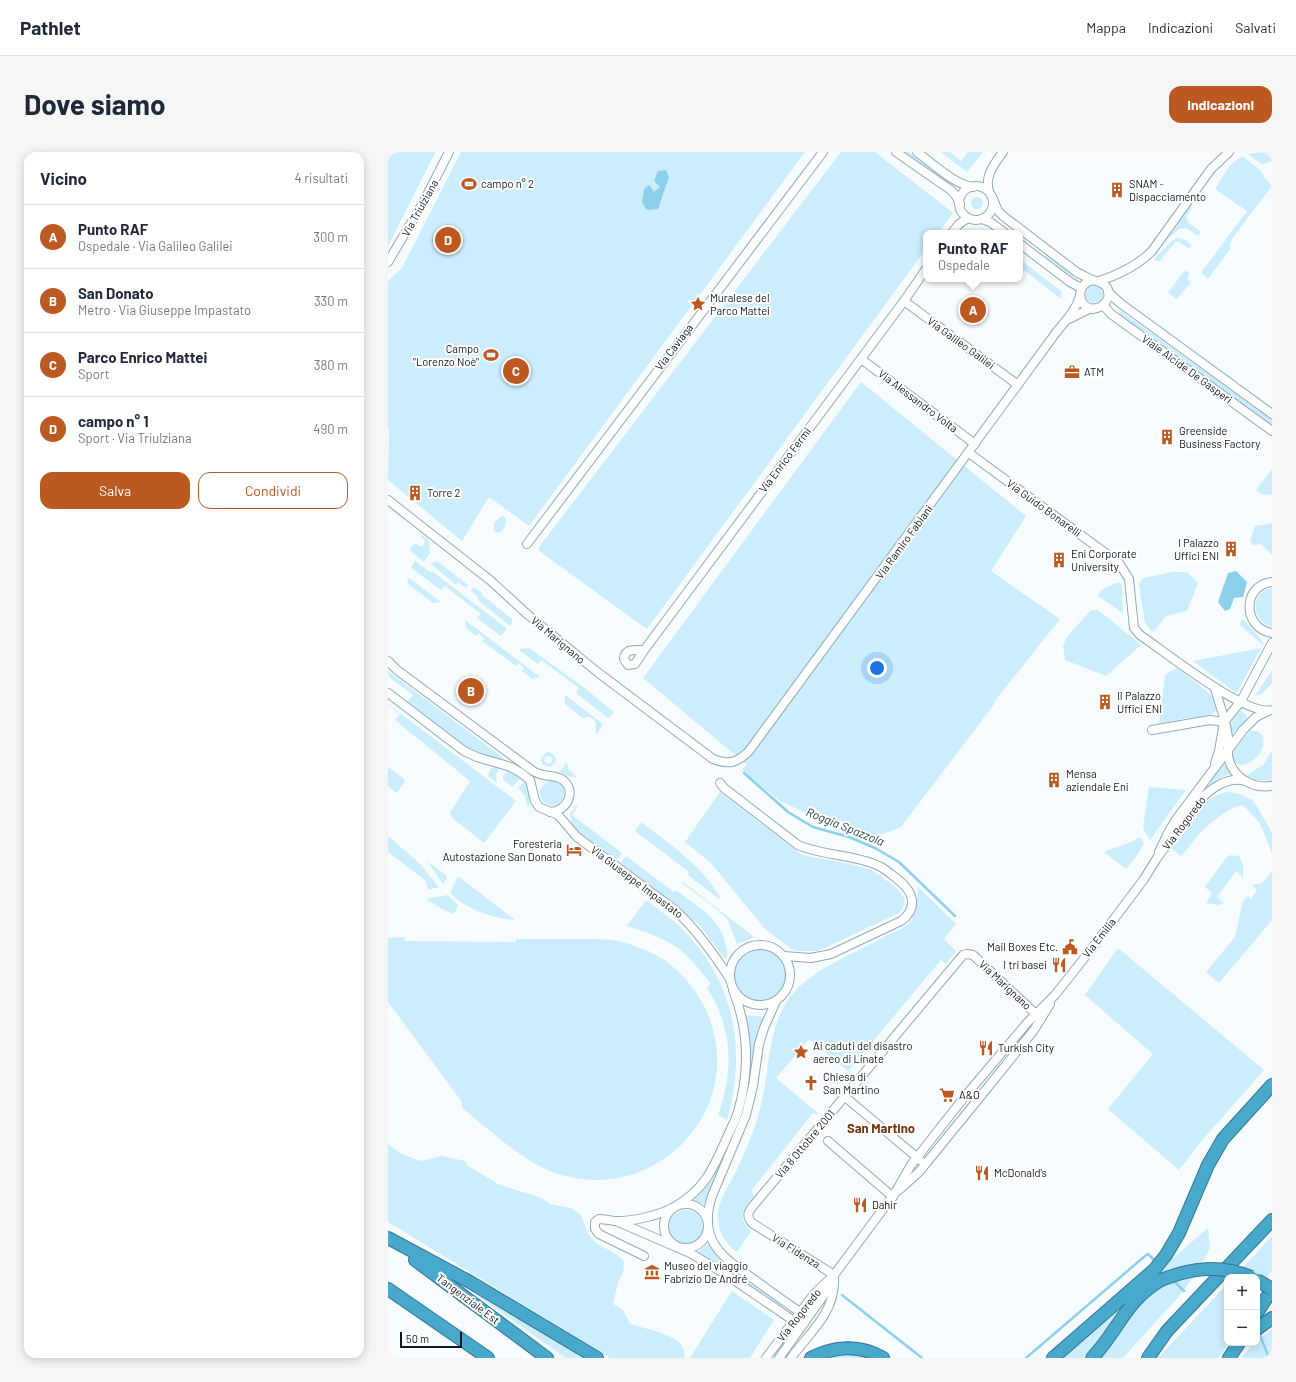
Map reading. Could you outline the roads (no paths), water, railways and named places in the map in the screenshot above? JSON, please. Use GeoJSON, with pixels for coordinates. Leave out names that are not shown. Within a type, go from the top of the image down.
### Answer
{"type":"FeatureCollection","features":[{"type":"Feature","properties":{"kind":"highway"},"geometry":{"type":"LineString","coordinates":[[1053,1358],[1154,1270],[1166,1255],[1188,1214],[1208,1166],[1223,1139],[1272,1085]]}},
{"type":"Feature","properties":{"kind":"highway"},"geometry":{"type":"LineString","coordinates":[[1140,1358],[1168,1331],[1272,1220]]}},
{"type":"Feature","properties":{"kind":"highway"},"geometry":{"type":"LineString","coordinates":[[388,1239],[470,1282],[597,1358]]}},
{"type":"Feature","properties":{"kind":"highway","name":"Tangenziale Est"},"geometry":{"type":"LineString","coordinates":[[388,1239],[547,1358]]}},
{"type":"Feature","properties":{"kind":"highway"},"geometry":{"type":"LineString","coordinates":[[1092,1358],[1106,1342],[1134,1302],[1150,1286],[1161,1280],[1189,1270],[1210,1268],[1234,1271],[1242,1274]]}},
{"type":"Feature","properties":{"kind":"highway"},"geometry":{"type":"LineString","coordinates":[[1259,1310],[1272,1289],[1260,1282]]}},
{"type":"Feature","properties":{"kind":"highway"},"geometry":{"type":"LineString","coordinates":[[388,1289],[488,1358]]}},
{"type":"Feature","properties":{"kind":"highway"},"geometry":{"type":"LineString","coordinates":[[1260,1327],[1272,1318]]}},
{"type":"Feature","properties":{"kind":"highway"},"geometry":{"type":"LineString","coordinates":[[1148,1358],[1168,1331]]}},
{"type":"Feature","properties":{"kind":"highway"},"geometry":{"type":"LineString","coordinates":[[1230,1356],[1237,1346]]}},
{"type":"Feature","properties":{"kind":"highway"},"geometry":{"type":"LineString","coordinates":[[1230,1356],[1240,1346]]}},
{"type":"Feature","properties":{"kind":"highway"},"geometry":{"type":"LineString","coordinates":[[811,1358],[832,1350],[849,1348],[867,1351],[883,1358]]}},
{"type":"Feature","properties":{"kind":"street","name":"Via Triulziana"},"geometry":{"type":"LineString","coordinates":[[388,262],[424,201],[449,152]]}},
{"type":"Feature","properties":{"kind":"street","name":"Via Caviaga"},"geometry":{"type":"LineString","coordinates":[[527,544],[823,152]]}},
{"type":"Feature","properties":{"kind":"street"},"geometry":{"type":"LineString","coordinates":[[896,152],[952,191],[956,196],[962,212],[968,218],[976,220],[987,216],[993,206],[993,199],[989,192],[987,183],[993,166],[1003,152]]}},
{"type":"Feature","properties":{"kind":"street"},"geometry":{"type":"LineString","coordinates":[[917,152],[953,179],[965,185],[982,187],[989,192]]}},
{"type":"Feature","properties":{"kind":"street"},"geometry":{"type":"LineString","coordinates":[[1081,292],[1086,282],[1102,283],[1143,260],[1152,251],[1211,169],[1229,152]]}},
{"type":"Feature","properties":{"kind":"street"},"geometry":{"type":"LineString","coordinates":[[960,205],[960,199],[963,193],[973,186]]}},
{"type":"Feature","properties":{"kind":"street","name":"Viale Alcide De Gasperi"},"geometry":{"type":"LineString","coordinates":[[993,199],[1000,214],[1021,230]]}},
{"type":"Feature","properties":{"kind":"street"},"geometry":{"type":"LineString","coordinates":[[954,230],[959,224],[968,218]]}},
{"type":"Feature","properties":{"kind":"street"},"geometry":{"type":"LineString","coordinates":[[982,219],[990,222],[1001,230]]}},
{"type":"Feature","properties":{"kind":"street","name":"Viale Alcide De Gasperi"},"geometry":{"type":"LineString","coordinates":[[1023,231],[1078,273],[1102,283],[1120,303],[1272,414]]}},
{"type":"Feature","properties":{"kind":"street"},"geometry":{"type":"LineString","coordinates":[[1034,254],[1041,245]]}},
{"type":"Feature","properties":{"kind":"street","name":"Viale Alcide De Gasperi"},"geometry":{"type":"LineString","coordinates":[[1023,246],[1081,292],[1084,304],[1087,307],[1100,307],[1111,314],[1272,431]]}},
{"type":"Feature","properties":{"kind":"street","name":"Via Enrico Fermi"},"geometry":{"type":"LineString","coordinates":[[643,650],[904,301],[923,273]]}},
{"type":"Feature","properties":{"kind":"street"},"geometry":{"type":"LineString","coordinates":[[1100,307],[1107,299],[1102,283]]}},
{"type":"Feature","properties":{"kind":"street","name":"Via Ramiro Fabiani"},"geometry":{"type":"LineString","coordinates":[[738,760],[749,751],[1067,320],[1078,303],[1081,292]]}},
{"type":"Feature","properties":{"kind":"street","name":"Via Galileo Galilei"},"geometry":{"type":"LineString","coordinates":[[904,301],[1018,385]]}},
{"type":"Feature","properties":{"kind":"street","name":"Via Ramiro Fabiani"},"geometry":{"type":"LineString","coordinates":[[1067,320],[1090,309],[1100,307]]}},
{"type":"Feature","properties":{"kind":"street","name":"Via Alessandro Volta"},"geometry":{"type":"LineString","coordinates":[[860,359],[975,444]]}},
{"type":"Feature","properties":{"kind":"street","name":"Via Guido Bonarelli"},"geometry":{"type":"LineString","coordinates":[[969,453],[1119,563],[1129,579],[1134,628],[1140,634],[1215,688],[1250,706],[1270,711]]}},
{"type":"Feature","properties":{"kind":"street","name":"Via Marignano"},"geometry":{"type":"LineString","coordinates":[[388,500],[491,581],[538,624],[596,671],[713,759],[730,763],[738,760]]}},
{"type":"Feature","properties":{"kind":"street"},"geometry":{"type":"LineString","coordinates":[[1272,582],[1262,585],[1256,590],[1251,597],[1249,604],[1249,613],[1257,627],[1272,633]]}},
{"type":"Feature","properties":{"kind":"street"},"geometry":{"type":"LineString","coordinates":[[1212,771],[1219,751],[1224,722],[1241,701],[1272,643]]}},
{"type":"Feature","properties":{"kind":"street","name":"Via Giuseppe Impastato"},"geometry":{"type":"LineString","coordinates":[[389,663],[535,772],[556,777],[564,781],[570,794],[567,803],[560,810],[550,812]]}},
{"type":"Feature","properties":{"kind":"street"},"geometry":{"type":"LineString","coordinates":[[1215,688],[1228,736],[1229,758],[1232,766],[1239,776],[1245,781]]}},
{"type":"Feature","properties":{"kind":"street","name":"Via Giuseppe Impastato"},"geometry":{"type":"LineString","coordinates":[[388,693],[464,751],[477,757],[511,767],[529,779],[535,801],[539,807],[560,817],[571,831],[581,840],[675,910],[686,920],[711,949],[730,979]]}},
{"type":"Feature","properties":{"kind":"street","name":"Via Rogoredo"},"geometry":{"type":"LineString","coordinates":[[1157,858],[1168,832],[1228,749],[1256,716],[1270,711]]}},
{"type":"Feature","properties":{"kind":"street"},"geometry":{"type":"LineString","coordinates":[[1152,730],[1210,720],[1224,722]]}},
{"type":"Feature","properties":{"kind":"street","name":"Via Giuseppe Impastato"},"geometry":{"type":"LineString","coordinates":[[494,742],[521,773]]}},
{"type":"Feature","properties":{"kind":"street"},"geometry":{"type":"LineString","coordinates":[[534,794],[536,785],[543,778],[548,776]]}},
{"type":"Feature","properties":{"kind":"street","name":"Via Rogoredo"},"geometry":{"type":"LineString","coordinates":[[1157,858],[1205,796],[1225,782],[1236,779],[1257,786],[1272,786]]}},
{"type":"Feature","properties":{"kind":"street"},"geometry":{"type":"LineString","coordinates":[[720,783],[724,788],[798,845],[809,850],[855,859],[879,866],[901,881],[908,889],[912,898],[909,913],[903,920],[831,954],[811,958],[784,956]]}},
{"type":"Feature","properties":{"kind":"street","name":"Via Emilia"},"geometry":{"type":"LineString","coordinates":[[1038,1016],[1127,903],[1157,858]]}},
{"type":"Feature","properties":{"kind":"street"},"geometry":{"type":"LineString","coordinates":[[615,1221],[652,1238],[676,1246],[689,1248],[700,1244],[706,1235],[709,1207],[712,1196],[746,1115],[753,1086],[759,1044],[764,1028],[776,1001],[786,990],[790,981],[790,968],[784,956],[777,950],[769,946],[759,944],[748,946],[733,960],[730,968],[730,979],[742,1014],[747,1046],[743,1093],[738,1113],[711,1173],[697,1190],[669,1211],[663,1228],[668,1240],[676,1246],[721,1272],[794,1321],[804,1323]]}},
{"type":"Feature","properties":{"kind":"street","name":"Via Marignano"},"geometry":{"type":"LineString","coordinates":[[967,954],[973,955],[1038,1016]]}},
{"type":"Feature","properties":{"kind":"street","name":"Via 8 Ottobre 2001"},"geometry":{"type":"LineString","coordinates":[[757,1227],[749,1218],[748,1213],[750,1210],[954,965],[963,955],[967,954]]}},
{"type":"Feature","properties":{"kind":"street"},"geometry":{"type":"LineString","coordinates":[[733,990],[741,999],[754,1005],[766,1005],[776,1001]]}},
{"type":"Feature","properties":{"kind":"street","name":"Via Rogoredo"},"geometry":{"type":"LineString","coordinates":[[766,1358],[817,1290],[834,1275],[894,1195],[911,1165],[966,1096],[1038,1016]]}},
{"type":"Feature","properties":{"kind":"street","name":"Via Rogoredo"},"geometry":{"type":"LineString","coordinates":[[894,1195],[910,1181],[925,1164],[975,1103],[1038,1016]]}},
{"type":"Feature","properties":{"kind":"street"},"geometry":{"type":"LineString","coordinates":[[844,1096],[925,1164]]}},
{"type":"Feature","properties":{"kind":"street"},"geometry":{"type":"LineString","coordinates":[[966,1096],[975,1103]]}},
{"type":"Feature","properties":{"kind":"street"},"geometry":{"type":"LineString","coordinates":[[828,1141],[894,1195]]}},
{"type":"Feature","properties":{"kind":"street"},"geometry":{"type":"LineString","coordinates":[[644,1256],[600,1234],[595,1229],[595,1222],[599,1219],[615,1221],[639,1218],[684,1204],[696,1206],[705,1214],[709,1232],[715,1246],[727,1260],[800,1312],[804,1323]]}},
{"type":"Feature","properties":{"kind":"street","name":"Via Fidenza"},"geometry":{"type":"LineString","coordinates":[[757,1227],[834,1275]]}},
{"type":"Feature","properties":{"kind":"street"},"geometry":{"type":"LineString","coordinates":[[792,1358],[830,1306],[834,1288],[834,1275]]}},
{"type":"Feature","properties":{"kind":"street","name":"Via Rogoredo"},"geometry":{"type":"LineString","coordinates":[[779,1358],[829,1288],[834,1275]]}},
{"type":"Feature","properties":{"kind":"water"},"geometry":{"type":"Polygon","coordinates":[[[666,170],[669,177],[658,209],[647,210],[642,202],[644,189],[649,185],[654,192],[660,187],[654,181],[658,171],[666,170]]]}},
{"type":"Feature","properties":{"kind":"water"},"geometry":{"type":"Polygon","coordinates":[[[1236,571],[1247,582],[1243,597],[1234,598],[1230,609],[1225,611],[1218,602],[1228,573],[1236,571]]]}},
{"type":"Feature","properties":{"kind":"waterway","name":"Roggia Spazzola"},"geometry":{"type":"LineString","coordinates":[[744,773],[788,812],[813,827],[849,837],[875,848],[899,862],[955,916]]}},
{"type":"Feature","properties":{"kind":"waterway"},"geometry":{"type":"LineString","coordinates":[[1026,1358],[1145,1256],[1148,1254],[1155,1261]]}},
{"type":"Feature","properties":{"kind":"waterway"},"geometry":{"type":"LineString","coordinates":[[1173,1280],[1184,1291]]}},
{"type":"Feature","properties":{"kind":"waterway"},"geometry":{"type":"LineString","coordinates":[[842,1295],[922,1358]]}},
{"type":"Feature","properties":{"kind":"waterway"},"geometry":{"type":"LineString","coordinates":[[1260,1336],[1269,1358]]}},
{"type":"Feature","properties":{"kind":"place","name":"campo n° 2"},"geometry":{"type":"Point","coordinates":[469,184]}},
{"type":"Feature","properties":{"kind":"place","name":"SNAM - Dispacciamento"},"geometry":{"type":"Point","coordinates":[1117,190]}},
{"type":"Feature","properties":{"kind":"place","name":"campo n° 1"},"geometry":{"type":"Point","coordinates":[448,240]}},
{"type":"Feature","properties":{"kind":"place","name":"Muralese del Parco Mattei"},"geometry":{"type":"Point","coordinates":[698,304]}},
{"type":"Feature","properties":{"kind":"place","name":"Punto RAF"},"geometry":{"type":"Point","coordinates":[973,310]}},
{"type":"Feature","properties":{"kind":"place","name":"Campo \"Lorenzo Noè\""},"geometry":{"type":"Point","coordinates":[491,355]}},
{"type":"Feature","properties":{"kind":"place","name":"Parco Enrico Mattei"},"geometry":{"type":"Point","coordinates":[516,371]}},
{"type":"Feature","properties":{"kind":"place","name":"ATM"},"geometry":{"type":"Point","coordinates":[1072,372]}},
{"type":"Feature","properties":{"kind":"place","name":"Greenside Business Factory"},"geometry":{"type":"Point","coordinates":[1167,437]}},
{"type":"Feature","properties":{"kind":"place","name":"Torre 2"},"geometry":{"type":"Point","coordinates":[415,493]}},
{"type":"Feature","properties":{"kind":"place","name":"I Palazzo Uffici ENI"},"geometry":{"type":"Point","coordinates":[1231,549]}},
{"type":"Feature","properties":{"kind":"place","name":"Eni Corporate University"},"geometry":{"type":"Point","coordinates":[1059,560]}},
{"type":"Feature","properties":{"kind":"place","name":"San Donato"},"geometry":{"type":"Point","coordinates":[471,691]}},
{"type":"Feature","properties":{"kind":"place","name":"II Palazzo Uffici ENI"},"geometry":{"type":"Point","coordinates":[1105,702]}},
{"type":"Feature","properties":{"kind":"place","name":"Mensa aziendale Eni"},"geometry":{"type":"Point","coordinates":[1054,780]}},
{"type":"Feature","properties":{"kind":"place","name":"Foresteria Autostazione San Donato"},"geometry":{"type":"Point","coordinates":[574,850]}},
{"type":"Feature","properties":{"kind":"place","name":"Mail Boxes Etc."},"geometry":{"type":"Point","coordinates":[1070,947]}},
{"type":"Feature","properties":{"kind":"place","name":"I tri basei"},"geometry":{"type":"Point","coordinates":[1059,965]}},
{"type":"Feature","properties":{"kind":"place","name":"Turkish City"},"geometry":{"type":"Point","coordinates":[986,1048]}},
{"type":"Feature","properties":{"kind":"place","name":"Ai caduti del disastro aereo di Linate"},"geometry":{"type":"Point","coordinates":[801,1052]}},
{"type":"Feature","properties":{"kind":"place","name":"Chiesa di San Martino"},"geometry":{"type":"Point","coordinates":[811,1083]}},
{"type":"Feature","properties":{"kind":"place","name":"A&O"},"geometry":{"type":"Point","coordinates":[947,1095]}},
{"type":"Feature","properties":{"kind":"place","name":"McDonald's"},"geometry":{"type":"Point","coordinates":[982,1173]}},
{"type":"Feature","properties":{"kind":"place","name":"Dahir"},"geometry":{"type":"Point","coordinates":[860,1205]}},
{"type":"Feature","properties":{"kind":"place","name":"Museo del viaggio Fabrizio De André"},"geometry":{"type":"Point","coordinates":[652,1272]}},
{"type":"Feature","properties":{"kind":"district","name":"San Martino"},"geometry":{"type":"Point","coordinates":[881,1128]}}]}
